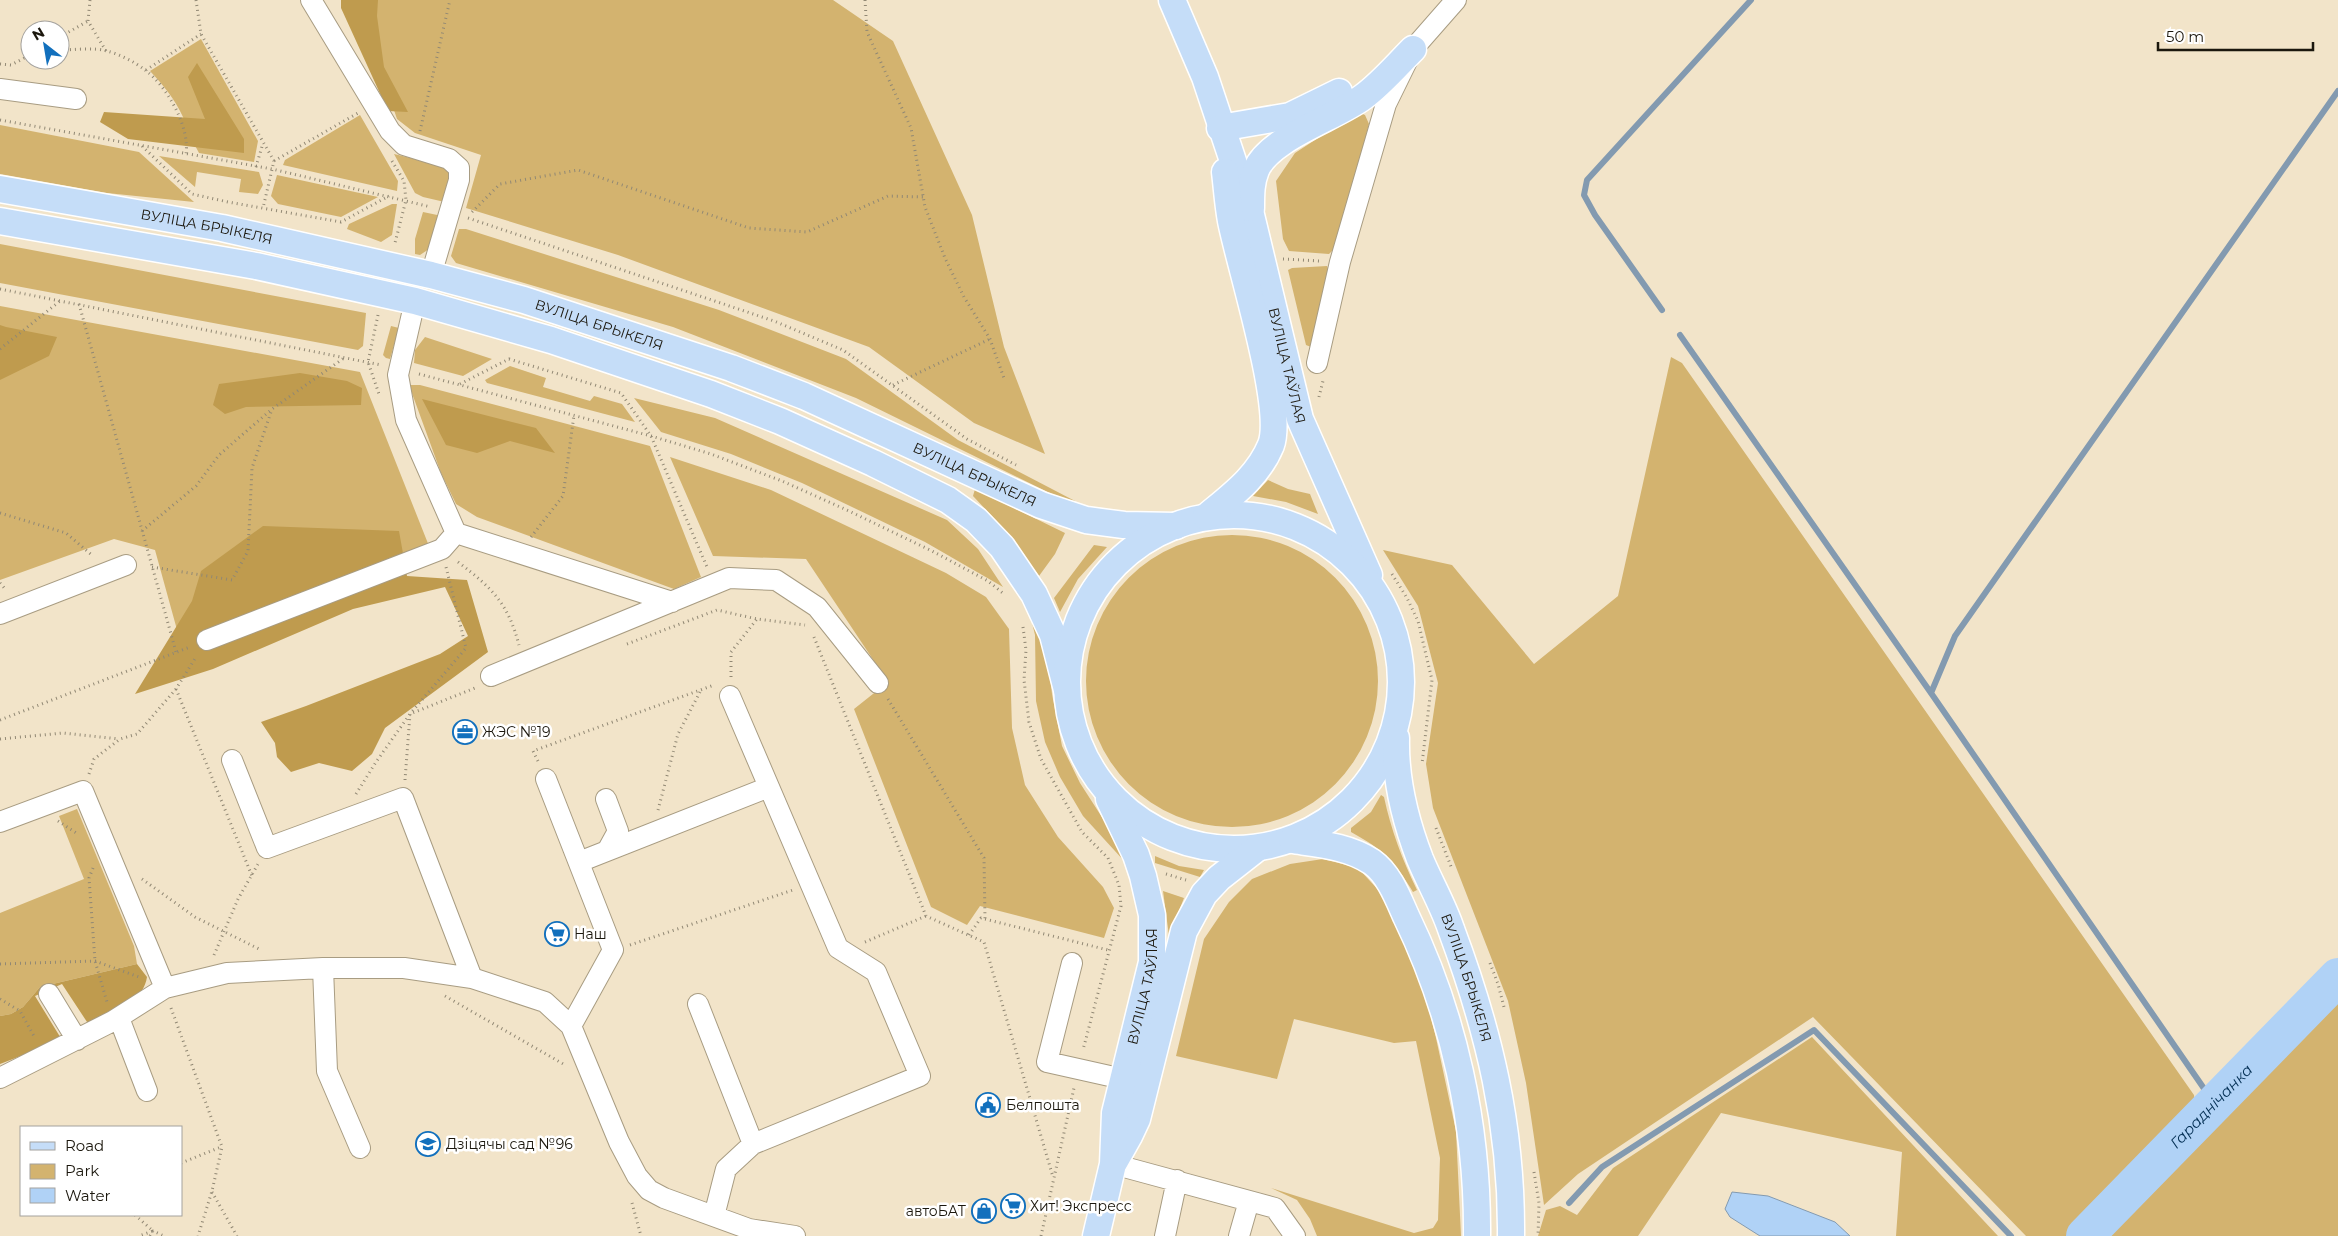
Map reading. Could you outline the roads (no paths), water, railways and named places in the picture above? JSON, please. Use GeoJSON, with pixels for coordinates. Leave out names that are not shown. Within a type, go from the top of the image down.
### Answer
{"type":"FeatureCollection","features":[{"type":"Feature","properties":{"kind":"main road","name":"ВУЛІЦА ТАЎЛАЯ"},"geometry":{"type":"LineString","coordinates":[[1172,0],[1186,29],[1205,78],[1220,128],[1251,215],[1300,418],[1377,594]]}},
{"type":"Feature","properties":{"kind":"main road"},"geometry":{"type":"LineString","coordinates":[[1220,128],[1290,116],[1322,102],[1413,49]]}},
{"type":"Feature","properties":{"kind":"main road"},"geometry":{"type":"LineString","coordinates":[[1251,215],[1251,185],[1256,168],[1266,154],[1284,141],[1364,97],[1413,49]]}},
{"type":"Feature","properties":{"kind":"main road","name":"ВУЛІЦА ТАЎЛАЯ"},"geometry":{"type":"LineString","coordinates":[[1206,518],[1244,486],[1260,464],[1271,443],[1274,422],[1268,378],[1230,219],[1220,128]]}},
{"type":"Feature","properties":{"kind":"main road","name":"ВУЛІЦА БРЫКЕЛЯ"},"geometry":{"type":"LineString","coordinates":[[0,189],[222,228],[431,275],[524,300],[731,368],[786,389],[1040,505],[1086,520],[1124,525],[1176,526]]}},
{"type":"Feature","properties":{"kind":"main road","name":"ВУЛІЦА БРЫКЕЛЯ"},"geometry":{"type":"LineString","coordinates":[[0,221],[256,266],[415,301],[551,340],[711,394],[780,421],[873,463],[948,500],[976,520],[1002,547],[1034,594],[1053,635],[1067,690]]}},
{"type":"Feature","properties":{"kind":"main road"},"geometry":{"type":"LineString","coordinates":[[1239,515],[1272,519],[1303,530],[1332,546],[1357,568],[1377,594],[1392,625],[1400,658],[1402,693],[1396,727],[1381,764],[1358,796],[1327,822],[1292,840],[1256,849],[1221,850],[1187,844],[1148,826],[1127,812],[1103,787],[1084,758],[1072,724],[1067,690],[1068,660],[1075,630],[1091,596],[1124,556],[1149,538],[1176,526],[1206,518],[1239,515]]}},
{"type":"Feature","properties":{"kind":"main road","name":"ВУЛІЦА БРЫКЕЛЯ"},"geometry":{"type":"LineString","coordinates":[[1396,727],[1395,758],[1399,792],[1421,860],[1450,927],[1481,1015],[1497,1080],[1506,1140],[1511,1236]]}},
{"type":"Feature","properties":{"kind":"main road","name":"ВУЛІЦА ТАЎЛАЯ"},"geometry":{"type":"LineString","coordinates":[[1096,1236],[1113,1164],[1115,1112],[1152,962],[1152,915],[1143,876],[1136,855],[1103,787]]}},
{"type":"Feature","properties":{"kind":"main road"},"geometry":{"type":"LineString","coordinates":[[1292,840],[1352,851],[1373,863],[1392,886],[1418,940],[1448,1022],[1464,1089],[1473,1148],[1477,1236]]}},
{"type":"Feature","properties":{"kind":"main road","name":"ВУЛІЦА ТАЎЛАЯ"},"geometry":{"type":"LineString","coordinates":[[1113,1164],[1129,1136],[1136,1119],[1184,931],[1204,894],[1219,878],[1256,849]]}},
{"type":"Feature","properties":{"kind":"street"},"geometry":{"type":"LineString","coordinates":[[311,0],[390,131],[404,145],[449,159],[459,168],[459,180],[431,275]]}},
{"type":"Feature","properties":{"kind":"street"},"geometry":{"type":"LineString","coordinates":[[1317,363],[1340,262],[1386,104],[1413,49],[1456,0]]}},
{"type":"Feature","properties":{"kind":"street"},"geometry":{"type":"LineString","coordinates":[[0,89],[76,99]]}},
{"type":"Feature","properties":{"kind":"street"},"geometry":{"type":"LineString","coordinates":[[415,301],[398,369],[406,420],[456,533],[672,602]]}},
{"type":"Feature","properties":{"kind":"street"},"geometry":{"type":"LineString","coordinates":[[207,640],[442,549],[456,533]]}},
{"type":"Feature","properties":{"kind":"street"},"geometry":{"type":"LineString","coordinates":[[0,614],[118,568]]}},
{"type":"Feature","properties":{"kind":"street"},"geometry":{"type":"LineString","coordinates":[[484,681],[524,662],[730,578],[776,580],[817,608],[878,683]]}},
{"type":"Feature","properties":{"kind":"street"},"geometry":{"type":"LineString","coordinates":[[714,1216],[726,1169],[753,1144],[920,1076],[876,972],[838,948],[724,687]]}},
{"type":"Feature","properties":{"kind":"street"},"geometry":{"type":"LineString","coordinates":[[232,760],[267,848],[403,798],[472,978]]}},
{"type":"Feature","properties":{"kind":"street"},"geometry":{"type":"LineString","coordinates":[[546,779],[613,950],[571,1026]]}},
{"type":"Feature","properties":{"kind":"street"},"geometry":{"type":"LineString","coordinates":[[579,862],[769,787]]}},
{"type":"Feature","properties":{"kind":"street"},"geometry":{"type":"LineString","coordinates":[[0,822],[83,791],[165,988]]}},
{"type":"Feature","properties":{"kind":"street"},"geometry":{"type":"LineString","coordinates":[[606,799],[618,831],[607,850]]}},
{"type":"Feature","properties":{"kind":"street"},"geometry":{"type":"LineString","coordinates":[[1072,963],[1048,1062],[1123,1079]]}},
{"type":"Feature","properties":{"kind":"street"},"geometry":{"type":"LineString","coordinates":[[323,968],[327,1071],[360,1148]]}},
{"type":"Feature","properties":{"kind":"street"},"geometry":{"type":"LineString","coordinates":[[0,1078],[45,1057],[116,1019],[165,988],[227,973],[323,968],[404,968],[472,978],[545,1002],[571,1026],[619,1142],[637,1176],[649,1190],[714,1216],[745,1234],[795,1236]]}},
{"type":"Feature","properties":{"kind":"street"},"geometry":{"type":"LineString","coordinates":[[49,994],[77,1040]]}},
{"type":"Feature","properties":{"kind":"street"},"geometry":{"type":"LineString","coordinates":[[698,1004],[753,1144]]}},
{"type":"Feature","properties":{"kind":"street"},"geometry":{"type":"LineString","coordinates":[[116,1019],[147,1091]]}},
{"type":"Feature","properties":{"kind":"street"},"geometry":{"type":"LineString","coordinates":[[1113,1164],[1275,1208],[1295,1236]]}},
{"type":"Feature","properties":{"kind":"street"},"geometry":{"type":"LineString","coordinates":[[1165,1236],[1177,1180]]}},
{"type":"Feature","properties":{"kind":"street"},"geometry":{"type":"LineString","coordinates":[[1239,1236],[1249,1201]]}},
{"type":"Feature","properties":{"kind":"water"},"geometry":{"type":"Polygon","coordinates":[[[1732,1192],[1768,1196],[1835,1222],[1850,1236],[1760,1236],[1730,1217],[1725,1209],[1732,1192]]]}},
{"type":"Feature","properties":{"kind":"waterway"},"geometry":{"type":"LineString","coordinates":[[1662,310],[1595,215],[1584,195],[1587,180],[1751,0]]}},
{"type":"Feature","properties":{"kind":"waterway"},"geometry":{"type":"LineString","coordinates":[[1931,693],[1955,636],[2338,91]]}},
{"type":"Feature","properties":{"kind":"waterway"},"geometry":{"type":"LineString","coordinates":[[1680,335],[1931,693],[2214,1103]]}},
{"type":"Feature","properties":{"kind":"waterway","name":"Гараднічанка"},"geometry":{"type":"LineString","coordinates":[[2085,1236],[2338,977]]}},
{"type":"Feature","properties":{"kind":"waterway"},"geometry":{"type":"LineString","coordinates":[[1569,1203],[1602,1167],[1814,1030],[2011,1236]]}},
{"type":"Feature","properties":{"kind":"place","name":"ЖЭС №19"},"geometry":{"type":"Point","coordinates":[465,732]}},
{"type":"Feature","properties":{"kind":"place","name":"Наш"},"geometry":{"type":"Point","coordinates":[557,934]}},
{"type":"Feature","properties":{"kind":"place","name":"Белпошта"},"geometry":{"type":"Point","coordinates":[988,1105]}},
{"type":"Feature","properties":{"kind":"place","name":"Дзіцячы сад №96"},"geometry":{"type":"Point","coordinates":[428,1144]}},
{"type":"Feature","properties":{"kind":"place","name":"Хит! Экспресс"},"geometry":{"type":"Point","coordinates":[1013,1206]}},
{"type":"Feature","properties":{"kind":"place","name":"автоБАТ"},"geometry":{"type":"Point","coordinates":[984,1211]}}]}
